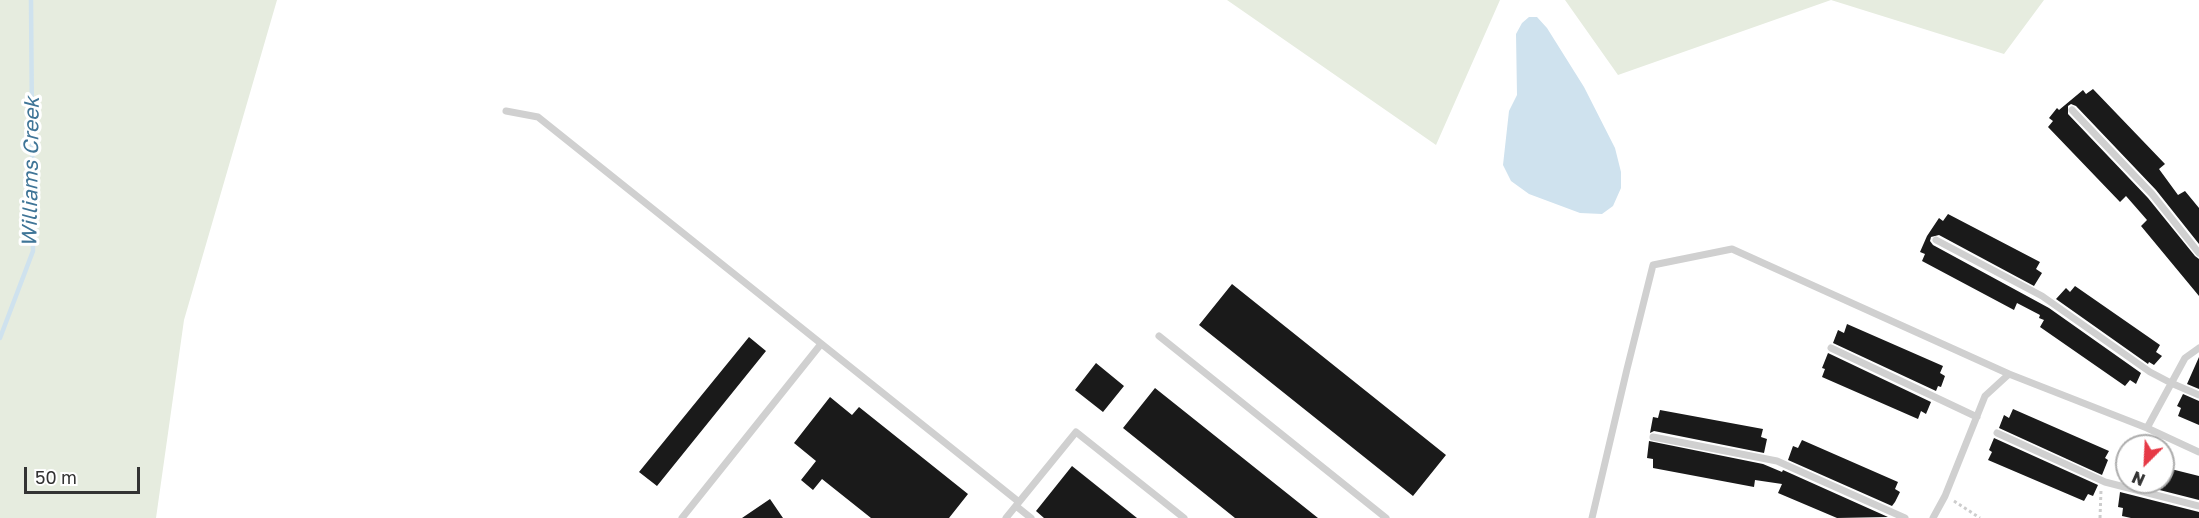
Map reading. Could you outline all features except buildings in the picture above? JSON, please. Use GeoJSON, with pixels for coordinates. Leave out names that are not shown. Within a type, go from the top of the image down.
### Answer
{"type":"FeatureCollection","features":[{"type":"Feature","properties":{"kind":"lane"},"geometry":{"type":"LineString","coordinates":[[2072,110],[2152,194],[2199,253]]}},
{"type":"Feature","properties":{"kind":"lane"},"geometry":{"type":"LineString","coordinates":[[506,111],[538,117],[1018,504],[1031,518]]}},
{"type":"Feature","properties":{"kind":"lane"},"geometry":{"type":"LineString","coordinates":[[1936,240],[2042,296],[2151,372],[2199,395]]}},
{"type":"Feature","properties":{"kind":"lane"},"geometry":{"type":"LineString","coordinates":[[1592,518],[1653,265],[1732,249],[2009,374],[2147,428],[2199,452]]}},
{"type":"Feature","properties":{"kind":"lane"},"geometry":{"type":"LineString","coordinates":[[1159,336],[1386,518]]}},
{"type":"Feature","properties":{"kind":"lane"},"geometry":{"type":"LineString","coordinates":[[682,518],[821,344]]}},
{"type":"Feature","properties":{"kind":"lane"},"geometry":{"type":"LineString","coordinates":[[1831,348],[1977,417]]}},
{"type":"Feature","properties":{"kind":"lane"},"geometry":{"type":"LineString","coordinates":[[2147,428],[2185,358],[2199,348]]}},
{"type":"Feature","properties":{"kind":"lane"},"geometry":{"type":"LineString","coordinates":[[1932,518],[1939,510],[1985,396],[2009,374]]}},
{"type":"Feature","properties":{"kind":"lane"},"geometry":{"type":"LineString","coordinates":[[1006,518],[1076,432],[1184,518]]}},
{"type":"Feature","properties":{"kind":"lane"},"geometry":{"type":"LineString","coordinates":[[1996,433],[2103,481],[2199,506]]}},
{"type":"Feature","properties":{"kind":"lane"},"geometry":{"type":"LineString","coordinates":[[1653,437],[1777,462],[1905,518]]}},
{"type":"Feature","properties":{"kind":"path"},"geometry":{"type":"LineString","coordinates":[[2100,518],[2103,481]]}},
{"type":"Feature","properties":{"kind":"path"},"geometry":{"type":"LineString","coordinates":[[1945,496],[1980,518]]}},
{"type":"Feature","properties":{"kind":"shaded area"},"geometry":{"type":"Polygon","coordinates":[[[0,0],[277,0],[184,320],[156,518],[0,518],[0,0]]]}},
{"type":"Feature","properties":{"kind":"shaded area"},"geometry":{"type":"Polygon","coordinates":[[[1227,0],[1500,0],[1436,145],[1227,0]]]}},
{"type":"Feature","properties":{"kind":"shaded area"},"geometry":{"type":"Polygon","coordinates":[[[1565,0],[1831,0],[1618,75],[1565,0]]]}},
{"type":"Feature","properties":{"kind":"shaded area"},"geometry":{"type":"Polygon","coordinates":[[[1831,0],[2044,0],[2004,54],[1831,0]]]}},
{"type":"Feature","properties":{"kind":"water"},"geometry":{"type":"Polygon","coordinates":[[[1529,17],[1537,17],[1547,28],[1584,87],[1615,148],[1621,172],[1621,188],[1613,206],[1602,214],[1580,213],[1529,194],[1511,181],[1503,165],[1509,111],[1517,95],[1516,34],[1522,23],[1529,17]]]}},
{"type":"Feature","properties":{"kind":"waterway","name":"Williams Creek"},"geometry":{"type":"LineString","coordinates":[[0,338],[33,251],[31,0]]}}]}
